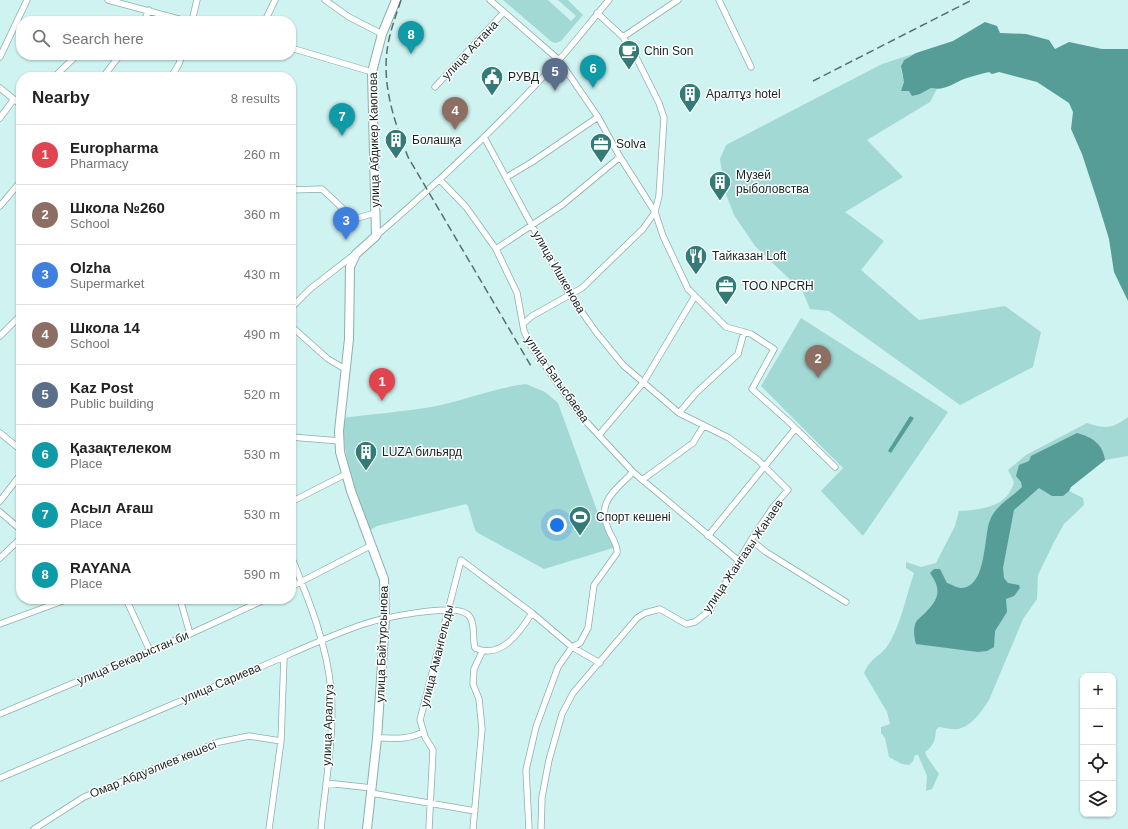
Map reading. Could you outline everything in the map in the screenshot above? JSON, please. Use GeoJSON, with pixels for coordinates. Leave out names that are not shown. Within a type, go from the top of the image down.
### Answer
{"type":"FeatureCollection","features":[{"type":"Feature","properties":{"kind":"street"},"geometry":{"type":"LineString","coordinates":[[19,16],[27,0]]}},
{"type":"Feature","properties":{"kind":"street"},"geometry":{"type":"LineString","coordinates":[[108,0],[169,16]]}},
{"type":"Feature","properties":{"kind":"street"},"geometry":{"type":"LineString","coordinates":[[193,16],[197,0]]}},
{"type":"Feature","properties":{"kind":"street"},"geometry":{"type":"LineString","coordinates":[[267,16],[275,0]]}},
{"type":"Feature","properties":{"kind":"street"},"geometry":{"type":"LineString","coordinates":[[325,0],[349,17],[382,34]]}},
{"type":"Feature","properties":{"kind":"street","name":"улица Абдикер Каюпова"},"geometry":{"type":"LineString","coordinates":[[376,236],[372,72],[382,34],[396,0]]}},
{"type":"Feature","properties":{"kind":"street"},"geometry":{"type":"LineString","coordinates":[[490,0],[559,60],[598,117],[620,157],[655,212],[663,236],[685,282],[696,296],[726,327],[751,334],[774,349],[752,389],[835,467]]}},
{"type":"Feature","properties":{"kind":"street"},"geometry":{"type":"LineString","coordinates":[[296,303],[310,289],[356,254],[440,180],[559,60],[609,0]]}},
{"type":"Feature","properties":{"kind":"street"},"geometry":{"type":"LineString","coordinates":[[623,37],[678,0]]}},
{"type":"Feature","properties":{"kind":"street"},"geometry":{"type":"LineString","coordinates":[[719,0],[751,67]]}},
{"type":"Feature","properties":{"kind":"street"},"geometry":{"type":"LineString","coordinates":[[146,16],[149,10]]}},
{"type":"Feature","properties":{"kind":"street","name":"улица Астана"},"geometry":{"type":"LineString","coordinates":[[436,87],[504,12]]}},
{"type":"Feature","properties":{"kind":"street"},"geometry":{"type":"LineString","coordinates":[[523,324],[532,316],[582,288],[643,229],[655,212],[659,196],[664,118],[654,90],[623,37],[597,13]]}},
{"type":"Feature","properties":{"kind":"street"},"geometry":{"type":"LineString","coordinates":[[0,56],[16,23]]}},
{"type":"Feature","properties":{"kind":"street"},"geometry":{"type":"LineString","coordinates":[[296,49],[372,72]]}},
{"type":"Feature","properties":{"kind":"street"},"geometry":{"type":"LineString","coordinates":[[59,72],[71,60]]}},
{"type":"Feature","properties":{"kind":"street"},"geometry":{"type":"LineString","coordinates":[[108,72],[116,60]]}},
{"type":"Feature","properties":{"kind":"street"},"geometry":{"type":"LineString","coordinates":[[174,72],[180,60]]}},
{"type":"Feature","properties":{"kind":"street"},"geometry":{"type":"LineString","coordinates":[[0,88],[14,99],[0,118]]}},
{"type":"Feature","properties":{"kind":"street"},"geometry":{"type":"LineString","coordinates":[[507,177],[532,162],[598,117]]}},
{"type":"Feature","properties":{"kind":"street","name":"улица Ишкенова"},"geometry":{"type":"LineString","coordinates":[[484,137],[569,294],[596,332],[623,365],[679,413],[729,438],[764,466],[788,490]]}},
{"type":"Feature","properties":{"kind":"street"},"geometry":{"type":"LineString","coordinates":[[496,249],[533,226],[620,157]]}},
{"type":"Feature","properties":{"kind":"street","name":"улица Багысбаева"},"geometry":{"type":"LineString","coordinates":[[440,180],[466,207],[496,249],[517,293],[523,324],[531,346],[579,414],[633,472],[739,561]]}},
{"type":"Feature","properties":{"kind":"street"},"geometry":{"type":"LineString","coordinates":[[0,206],[16,187]]}},
{"type":"Feature","properties":{"kind":"street"},"geometry":{"type":"LineString","coordinates":[[296,190],[322,189],[354,220],[375,213]]}},
{"type":"Feature","properties":{"kind":"street","name":"улица Байтурсынова"},"geometry":{"type":"LineString","coordinates":[[356,254],[350,267],[349,328],[339,431],[340,452],[346,474],[384,579],[385,619],[377,738],[367,829]]}},
{"type":"Feature","properties":{"kind":"street"},"geometry":{"type":"LineString","coordinates":[[599,435],[643,383],[696,296]]}},
{"type":"Feature","properties":{"kind":"street"},"geometry":{"type":"LineString","coordinates":[[0,336],[16,320]]}},
{"type":"Feature","properties":{"kind":"street"},"geometry":{"type":"LineString","coordinates":[[296,331],[328,360],[345,369]]}},
{"type":"Feature","properties":{"kind":"street"},"geometry":{"type":"LineString","coordinates":[[679,413],[696,393],[738,354],[744,332]]}},
{"type":"Feature","properties":{"kind":"street"},"geometry":{"type":"LineString","coordinates":[[642,480],[693,443],[704,425]]}},
{"type":"Feature","properties":{"kind":"street"},"geometry":{"type":"LineString","coordinates":[[708,536],[795,429]]}},
{"type":"Feature","properties":{"kind":"street"},"geometry":{"type":"LineString","coordinates":[[0,433],[16,446]]}},
{"type":"Feature","properties":{"kind":"street"},"geometry":{"type":"LineString","coordinates":[[296,437],[340,440]]}},
{"type":"Feature","properties":{"kind":"street"},"geometry":{"type":"LineString","coordinates":[[529,829],[526,770],[534,734],[558,667],[572,647],[580,643],[585,636],[588,628],[594,585],[617,553],[615,543],[607,525],[604,506],[609,496],[633,472]]}},
{"type":"Feature","properties":{"kind":"street"},"geometry":{"type":"LineString","coordinates":[[296,499],[346,474]]}},
{"type":"Feature","properties":{"kind":"street"},"geometry":{"type":"LineString","coordinates":[[0,501],[16,480]]}},
{"type":"Feature","properties":{"kind":"street","name":"улица Жангазы Жанаев"},"geometry":{"type":"LineString","coordinates":[[600,663],[637,618],[645,613],[660,609],[686,624],[698,620],[709,611],[751,540],[773,507],[788,490]]}},
{"type":"Feature","properties":{"kind":"street"},"geometry":{"type":"LineString","coordinates":[[0,512],[16,526]]}},
{"type":"Feature","properties":{"kind":"street"},"geometry":{"type":"LineString","coordinates":[[751,540],[766,552],[846,602]]}},
{"type":"Feature","properties":{"kind":"street"},"geometry":{"type":"LineString","coordinates":[[0,558],[16,543]]}},
{"type":"Feature","properties":{"kind":"street"},"geometry":{"type":"LineString","coordinates":[[296,585],[372,545]]}},
{"type":"Feature","properties":{"kind":"street","name":"улица Амангельды"},"geometry":{"type":"LineString","coordinates":[[430,803],[433,750],[420,720],[461,560],[532,614]]}},
{"type":"Feature","properties":{"kind":"street","name":"улица Аралтуз"},"geometry":{"type":"LineString","coordinates":[[296,568],[322,642],[331,691],[330,744],[321,829]]}},
{"type":"Feature","properties":{"kind":"street"},"geometry":{"type":"LineString","coordinates":[[0,624],[54,604]]}},
{"type":"Feature","properties":{"kind":"street"},"geometry":{"type":"LineString","coordinates":[[128,604],[150,651]]}},
{"type":"Feature","properties":{"kind":"street"},"geometry":{"type":"LineString","coordinates":[[181,604],[190,634]]}},
{"type":"Feature","properties":{"kind":"street","name":"улица Бекарыстан би"},"geometry":{"type":"LineString","coordinates":[[0,714],[190,634],[255,604]]}},
{"type":"Feature","properties":{"kind":"street","name":"улица Сариева"},"geometry":{"type":"LineString","coordinates":[[0,778],[364,624],[385,619],[449,610],[460,610],[468,614],[472,619],[475,648],[482,652]]}},
{"type":"Feature","properties":{"kind":"street"},"geometry":{"type":"LineString","coordinates":[[473,829],[482,729],[479,700],[473,684],[474,669],[482,652],[493,652],[505,645],[519,632],[532,614],[572,647],[600,663],[573,693],[562,714],[548,760],[542,797],[541,829]]}},
{"type":"Feature","properties":{"kind":"street"},"geometry":{"type":"LineString","coordinates":[[270,829],[281,741],[284,657]]}},
{"type":"Feature","properties":{"kind":"street"},"geometry":{"type":"LineString","coordinates":[[377,738],[415,737],[424,732]]}},
{"type":"Feature","properties":{"kind":"street","name":"Омар Абдуәлиев көшесі"},"geometry":{"type":"LineString","coordinates":[[34,829],[84,797],[219,742],[249,736],[281,741]]}},
{"type":"Feature","properties":{"kind":"street"},"geometry":{"type":"LineString","coordinates":[[326,783],[475,810]]}},
{"type":"Feature","properties":{"kind":"street"},"geometry":{"type":"LineString","coordinates":[[429,829],[430,803]]}},
{"type":"Feature","properties":{"kind":"shaded area"},"geometry":{"type":"Polygon","coordinates":[[[503,0],[548,0],[571,21],[576,16],[558,0],[568,0],[583,15],[561,41],[556,43],[552,42],[503,0]]]}},
{"type":"Feature","properties":{"kind":"shaded area"},"geometry":{"type":"Polygon","coordinates":[[[985,22],[997,26],[1000,33],[1026,34],[1049,40],[1055,49],[1069,42],[1102,49],[1128,49],[1128,301],[1114,272],[1109,239],[1082,154],[1071,129],[1073,112],[1069,103],[1037,82],[999,72],[992,74],[989,72],[973,76],[944,88],[931,88],[920,94],[912,96],[909,91],[901,91],[904,82],[901,66],[904,60],[916,53],[953,41],[985,22]]]}},
{"type":"Feature","properties":{"kind":"shaded area"},"geometry":{"type":"Polygon","coordinates":[[[916,53],[904,60],[902,63],[902,76],[909,91],[920,94],[931,88],[937,89],[930,102],[867,140],[903,177],[845,212],[884,241],[861,270],[919,320],[1005,306],[1041,332],[1033,367],[960,405],[829,311],[810,309],[803,292],[755,246],[734,215],[725,192],[720,159],[726,145],[882,64],[916,53]]]}},
{"type":"Feature","properties":{"kind":"shaded area"},"geometry":{"type":"Polygon","coordinates":[[[801,318],[948,412],[863,536],[821,491],[843,468],[761,386],[801,318]]]}},
{"type":"Feature","properties":{"kind":"shaded area"},"geometry":{"type":"Polygon","coordinates":[[[526,384],[545,392],[558,403],[599,516],[605,520],[614,545],[613,548],[544,569],[478,533],[475,530],[468,506],[466,504],[377,526],[369,531],[351,476],[345,448],[343,418],[431,407],[502,388],[526,384]]]}},
{"type":"Feature","properties":{"kind":"shaded area"},"geometry":{"type":"Polygon","coordinates":[[[910,416],[914,418],[891,453],[888,451],[910,416]]]}},
{"type":"Feature","properties":{"kind":"shaded area"},"geometry":{"type":"Polygon","coordinates":[[[1128,417],[1128,456],[1105,460],[1071,487],[1069,491],[1083,498],[1084,505],[1064,524],[1054,542],[1038,575],[1037,599],[1023,619],[989,700],[980,713],[968,725],[958,729],[939,727],[936,730],[934,742],[925,752],[939,774],[932,789],[926,791],[927,776],[918,755],[915,755],[913,761],[909,765],[902,764],[889,757],[885,738],[881,733],[881,727],[890,724],[887,712],[864,673],[893,637],[914,573],[906,568],[906,562],[921,567],[936,563],[955,526],[959,511],[976,510],[992,506],[1006,497],[1014,482],[1008,470],[1026,455],[1087,423],[1109,427],[1118,424],[1128,417]]]}},
{"type":"Feature","properties":{"kind":"shaded area"},"geometry":{"type":"Polygon","coordinates":[[[1077,433],[1096,442],[1104,454],[1105,460],[1071,487],[1063,496],[1052,496],[1039,488],[1014,510],[1003,568],[1004,578],[1008,583],[1019,585],[1020,588],[1014,596],[1006,599],[1007,612],[995,631],[994,647],[987,651],[978,652],[916,644],[914,627],[916,622],[930,608],[936,599],[937,594],[936,584],[930,573],[934,569],[940,569],[947,583],[959,588],[969,586],[980,572],[985,551],[987,530],[991,517],[998,507],[1022,487],[1021,482],[1016,476],[1019,465],[1029,461],[1031,456],[1077,433]]]}},
{"type":"Feature","properties":{"kind":"railway"},"geometry":{"type":"LineString","coordinates":[[401,0],[390,35],[386,67],[389,98],[397,128],[408,157],[531,366]]}},
{"type":"Feature","properties":{"kind":"railway"},"geometry":{"type":"LineString","coordinates":[[813,81],[972,0]]}},
{"type":"Feature","properties":{"kind":"place","name":"RAYANA"},"geometry":{"type":"Point","coordinates":[411,54]}},
{"type":"Feature","properties":{"kind":"place","name":"Chin Son"},"geometry":{"type":"Point","coordinates":[629,70]}},
{"type":"Feature","properties":{"kind":"place","name":"Қазақтелеком"},"geometry":{"type":"Point","coordinates":[593,88]}},
{"type":"Feature","properties":{"kind":"place","name":"Kaz Post"},"geometry":{"type":"Point","coordinates":[555,91]}},
{"type":"Feature","properties":{"kind":"place","name":"РУВД"},"geometry":{"type":"Point","coordinates":[492,96]}},
{"type":"Feature","properties":{"kind":"place","name":"Аралтұз hotel"},"geometry":{"type":"Point","coordinates":[690,114]}},
{"type":"Feature","properties":{"kind":"place","name":"Школа 14"},"geometry":{"type":"Point","coordinates":[455,130]}},
{"type":"Feature","properties":{"kind":"place","name":"Асыл Ағаш"},"geometry":{"type":"Point","coordinates":[342,136]}},
{"type":"Feature","properties":{"kind":"place","name":"Болашқа"},"geometry":{"type":"Point","coordinates":[396,160]}},
{"type":"Feature","properties":{"kind":"place","name":"Solva"},"geometry":{"type":"Point","coordinates":[601,164]}},
{"type":"Feature","properties":{"kind":"place","name":"Музей рыболовства"},"geometry":{"type":"Point","coordinates":[720,202]}},
{"type":"Feature","properties":{"kind":"place","name":"Olzha"},"geometry":{"type":"Point","coordinates":[346,240]}},
{"type":"Feature","properties":{"kind":"place","name":"Тайказан Loft"},"geometry":{"type":"Point","coordinates":[696,276]}},
{"type":"Feature","properties":{"kind":"place","name":"TOO NPCRH"},"geometry":{"type":"Point","coordinates":[726,306]}},
{"type":"Feature","properties":{"kind":"place","name":"Школа №260"},"geometry":{"type":"Point","coordinates":[818,378]}},
{"type":"Feature","properties":{"kind":"place","name":"Europharma"},"geometry":{"type":"Point","coordinates":[382,401]}},
{"type":"Feature","properties":{"kind":"place","name":"LUZA бильярд"},"geometry":{"type":"Point","coordinates":[366,472]}},
{"type":"Feature","properties":{"kind":"place","name":"Спорт кешені"},"geometry":{"type":"Point","coordinates":[580,536]}}]}
